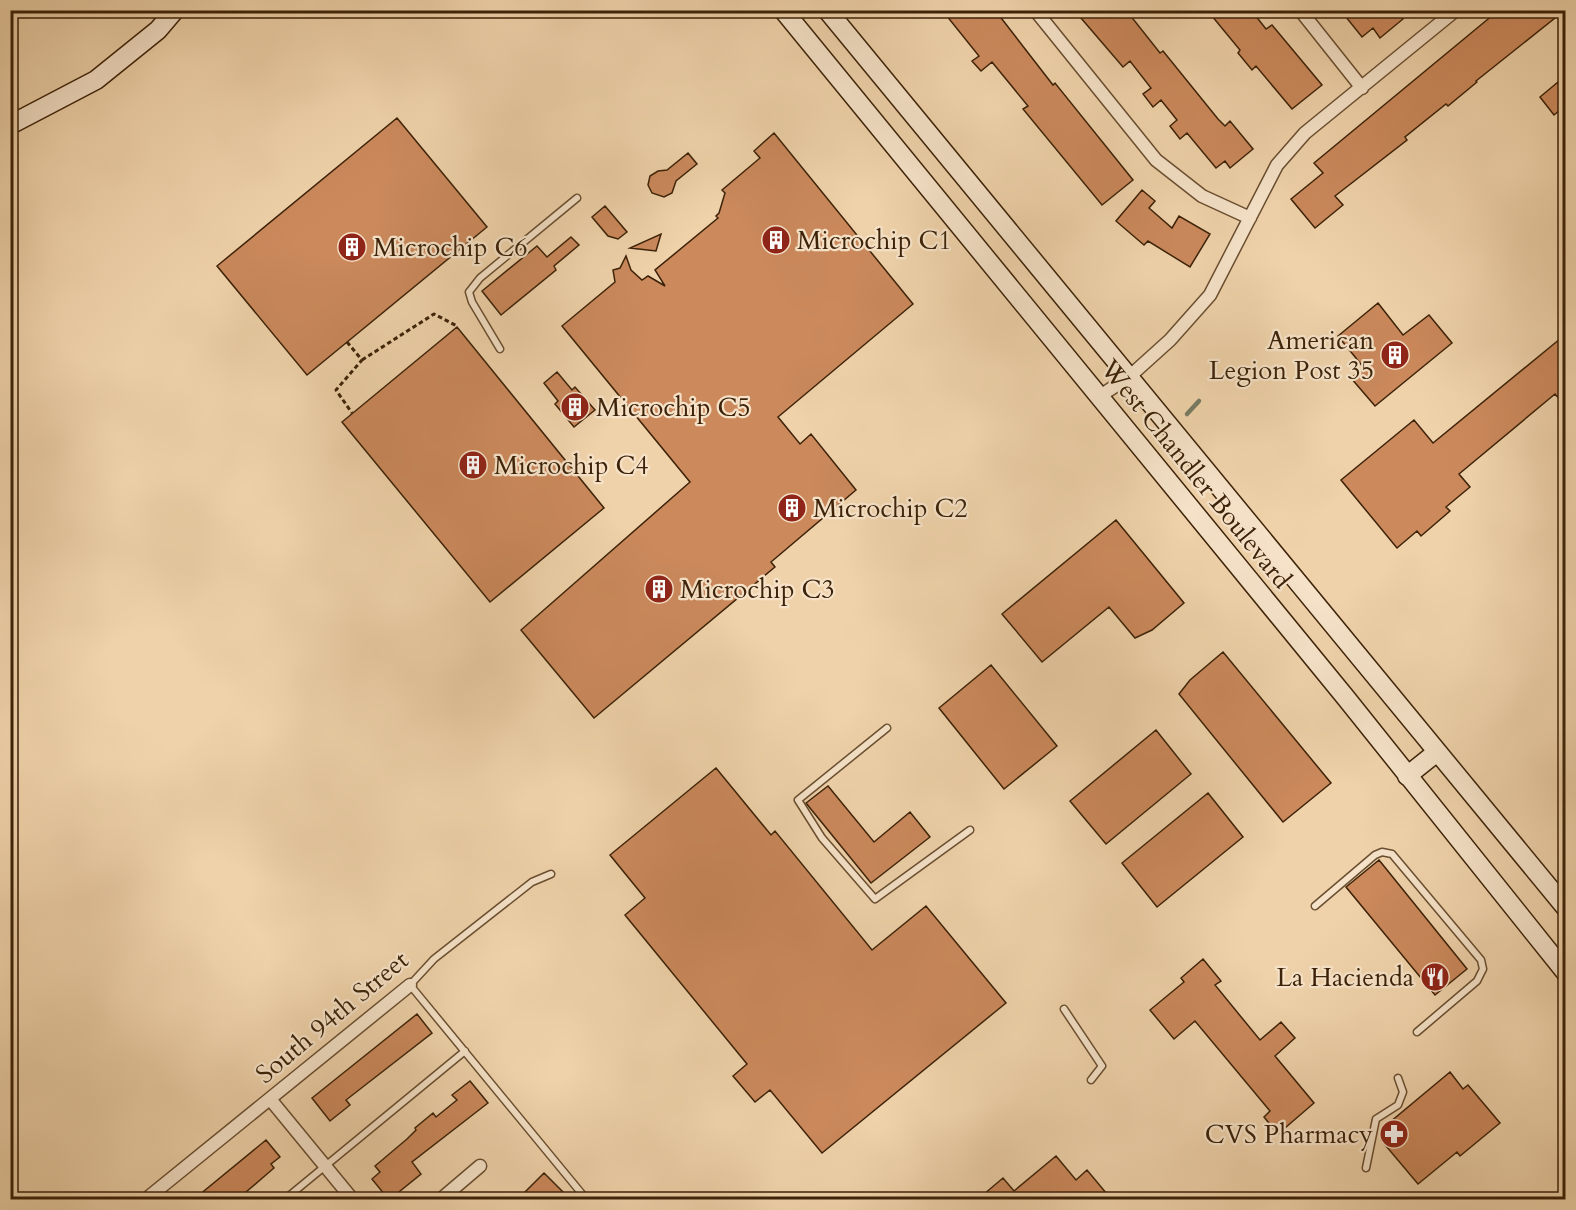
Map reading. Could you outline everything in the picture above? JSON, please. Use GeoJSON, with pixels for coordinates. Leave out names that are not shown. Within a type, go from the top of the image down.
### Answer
{"type":"FeatureCollection","features":[{"type":"Feature","properties":{"kind":"main road"},"geometry":{"type":"LineString","coordinates":[[10,125],[96,80],[158,30],[175,10]]}},
{"type":"Feature","properties":{"kind":"main road","name":"West Chandler Boulevard"},"geometry":{"type":"LineString","coordinates":[[783,10],[1100,396],[1566,973]]}},
{"type":"Feature","properties":{"kind":"main road","name":"West Chandler Boulevard"},"geometry":{"type":"LineString","coordinates":[[827,10],[1566,908]]}},
{"type":"Feature","properties":{"kind":"main road"},"geometry":{"type":"LineString","coordinates":[[1407,776],[1437,753]]}},
{"type":"Feature","properties":{"kind":"street"},"geometry":{"type":"LineString","coordinates":[[1035,10],[1156,160],[1202,196],[1250,218]]}},
{"type":"Feature","properties":{"kind":"street"},"geometry":{"type":"LineString","coordinates":[[1300,10],[1362,88]]}},
{"type":"Feature","properties":{"kind":"street"},"geometry":{"type":"LineString","coordinates":[[1100,396],[1129,377],[1170,340],[1210,295],[1278,165],[1305,134],[1456,10]]}},
{"type":"Feature","properties":{"kind":"street","name":"South 94th Street"},"geometry":{"type":"LineString","coordinates":[[145,1200],[410,985]]}},
{"type":"Feature","properties":{"kind":"street"},"geometry":{"type":"LineString","coordinates":[[270,1099],[353,1200]]}},
{"type":"Feature","properties":{"kind":"street"},"geometry":{"type":"LineString","coordinates":[[440,1200],[480,1166]]}},
{"type":"Feature","properties":{"kind":"lane"},"geometry":{"type":"LineString","coordinates":[[500,349],[471,302],[469,292],[480,279],[577,198]]}},
{"type":"Feature","properties":{"kind":"lane"},"geometry":{"type":"LineString","coordinates":[[887,729],[798,801],[822,838],[875,899],[970,830]]}},
{"type":"Feature","properties":{"kind":"lane"},"geometry":{"type":"LineString","coordinates":[[1315,906],[1375,855],[1382,852],[1392,854],[1481,960],[1483,969],[1477,981],[1417,1032]]}},
{"type":"Feature","properties":{"kind":"lane","name":"South 94th Street"},"geometry":{"type":"LineString","coordinates":[[410,985],[434,960],[532,882],[550,874]]}},
{"type":"Feature","properties":{"kind":"lane"},"geometry":{"type":"LineString","coordinates":[[410,985],[587,1200]]}},
{"type":"Feature","properties":{"kind":"lane"},"geometry":{"type":"LineString","coordinates":[[1064,1009],[1102,1066],[1091,1080]]}},
{"type":"Feature","properties":{"kind":"lane"},"geometry":{"type":"LineString","coordinates":[[284,1200],[465,1051]]}},
{"type":"Feature","properties":{"kind":"lane"},"geometry":{"type":"LineString","coordinates":[[1366,1168],[1376,1119],[1398,1105],[1403,1092],[1398,1077]]}},
{"type":"Feature","properties":{"kind":"path"},"geometry":{"type":"LineString","coordinates":[[352,413],[336,390],[362,360],[434,314],[457,326]]}},
{"type":"Feature","properties":{"kind":"path"},"geometry":{"type":"LineString","coordinates":[[347,342],[362,360]]}},
{"type":"Feature","properties":{"kind":"building"},"geometry":{"type":"Polygon","coordinates":[[[942,10],[995,10],[1053,85],[1055,83],[1133,180],[1102,205],[1023,109],[1028,106],[992,62],[981,71],[972,61],[979,56],[942,10]]]}},
{"type":"Feature","properties":{"kind":"building"},"geometry":{"type":"Polygon","coordinates":[[[1091,10],[1126,10],[1160,53],[1163,51],[1218,119],[1225,126],[1230,121],[1253,149],[1230,168],[1225,161],[1216,168],[1187,133],[1180,139],[1170,126],[1177,120],[1161,100],[1153,107],[1143,94],[1151,88],[1130,61],[1123,67],[1081,18],[1091,10]]]}},
{"type":"Feature","properties":{"kind":"building"},"geometry":{"type":"Polygon","coordinates":[[[1207,10],[1251,10],[1266,29],[1272,25],[1322,85],[1292,109],[1256,66],[1252,70],[1238,53],[1240,50],[1207,10]]]}},
{"type":"Feature","properties":{"kind":"building"},"geometry":{"type":"Polygon","coordinates":[[[1354,10],[1396,10],[1403,19],[1380,38],[1373,28],[1362,37],[1346,17],[1354,10]]]}},
{"type":"Feature","properties":{"kind":"building"},"geometry":{"type":"Polygon","coordinates":[[[1499,10],[1565,10],[1448,106],[1446,104],[1405,137],[1407,140],[1335,196],[1343,205],[1315,228],[1291,199],[1323,173],[1314,163],[1499,10]]]}},
{"type":"Feature","properties":{"kind":"building"},"geometry":{"type":"Polygon","coordinates":[[[1558,82],[1566,92],[1566,105],[1554,115],[1540,97],[1558,82]]]}},
{"type":"Feature","properties":{"kind":"building","name":"Microchip C6"},"geometry":{"type":"Polygon","coordinates":[[[397,118],[487,227],[307,375],[217,266],[397,118]]]}},
{"type":"Feature","properties":{"kind":"building"},"geometry":{"type":"Polygon","coordinates":[[[774,133],[913,304],[778,417],[800,444],[811,434],[856,490],[771,562],[775,567],[594,718],[521,630],[690,482],[562,326],[615,282],[613,270],[620,268],[626,256],[631,270],[642,280],[648,276],[665,286],[655,270],[718,218],[716,216],[725,193],[722,190],[760,158],[754,151],[774,133]]]}},
{"type":"Feature","properties":{"kind":"building"},"geometry":{"type":"Polygon","coordinates":[[[688,153],[697,164],[676,181],[672,193],[664,197],[652,193],[648,185],[650,176],[658,171],[667,170],[688,153]]]}},
{"type":"Feature","properties":{"kind":"building"},"geometry":{"type":"Polygon","coordinates":[[[1142,190],[1155,201],[1149,208],[1172,228],[1179,216],[1210,234],[1190,267],[1148,241],[1144,245],[1116,221],[1142,190]]]}},
{"type":"Feature","properties":{"kind":"building"},"geometry":{"type":"Polygon","coordinates":[[[605,206],[627,232],[618,239],[608,236],[592,217],[605,206]]]}},
{"type":"Feature","properties":{"kind":"building"},"geometry":{"type":"Polygon","coordinates":[[[661,234],[656,251],[630,248],[661,234]]]}},
{"type":"Feature","properties":{"kind":"building"},"geometry":{"type":"Polygon","coordinates":[[[571,237],[579,245],[554,266],[556,270],[501,315],[482,291],[537,246],[547,257],[571,237]]]}},
{"type":"Feature","properties":{"kind":"building","name":"American Legion Post 35"},"geometry":{"type":"Polygon","coordinates":[[[1378,303],[1403,335],[1429,315],[1452,343],[1375,406],[1351,378],[1364,368],[1338,336],[1378,303]]]}},
{"type":"Feature","properties":{"kind":"building","name":"Microchip C4"},"geometry":{"type":"Polygon","coordinates":[[[457,327],[604,508],[490,602],[342,422],[457,327]]]}},
{"type":"Feature","properties":{"kind":"building"},"geometry":{"type":"Polygon","coordinates":[[[1566,334],[1566,407],[1555,394],[1459,474],[1470,487],[1446,507],[1450,511],[1421,536],[1417,531],[1397,548],[1341,480],[1414,420],[1433,443],[1566,334]]]}},
{"type":"Feature","properties":{"kind":"building","name":"Microchip C5"},"geometry":{"type":"Polygon","coordinates":[[[557,372],[572,390],[575,387],[595,410],[574,427],[555,404],[558,401],[544,383],[557,372]]]}},
{"type":"Feature","properties":{"kind":"building"},"geometry":{"type":"Polygon","coordinates":[[[1116,520],[1184,603],[1152,630],[1135,638],[1109,607],[1042,662],[1002,614],[1116,520]]]}},
{"type":"Feature","properties":{"kind":"building"},"geometry":{"type":"Polygon","coordinates":[[[1223,652],[1331,783],[1283,822],[1179,694],[1190,680],[1223,652]]]}},
{"type":"Feature","properties":{"kind":"building"},"geometry":{"type":"Polygon","coordinates":[[[991,665],[1057,746],[1004,789],[939,708],[991,665]]]}},
{"type":"Feature","properties":{"kind":"building"},"geometry":{"type":"Polygon","coordinates":[[[1156,730],[1191,774],[1106,844],[1070,801],[1156,730]]]}},
{"type":"Feature","properties":{"kind":"building"},"geometry":{"type":"Polygon","coordinates":[[[716,768],[771,835],[775,831],[872,950],[926,906],[1006,1003],[822,1153],[770,1090],[755,1102],[733,1076],[747,1064],[625,915],[645,898],[610,855],[716,768]]]}},
{"type":"Feature","properties":{"kind":"building"},"geometry":{"type":"Polygon","coordinates":[[[828,786],[874,842],[910,812],[930,837],[871,883],[806,803],[828,786]]]}},
{"type":"Feature","properties":{"kind":"building"},"geometry":{"type":"Polygon","coordinates":[[[1208,793],[1243,837],[1157,907],[1122,863],[1208,793]]]}},
{"type":"Feature","properties":{"kind":"building"},"geometry":{"type":"Polygon","coordinates":[[[1379,860],[1467,969],[1435,995],[1346,887],[1379,860]]]}},
{"type":"Feature","properties":{"kind":"building"},"geometry":{"type":"Polygon","coordinates":[[[1203,959],[1221,981],[1215,985],[1260,1040],[1281,1022],[1295,1038],[1275,1056],[1314,1103],[1278,1134],[1264,1117],[1270,1111],[1195,1021],[1174,1039],[1150,1010],[1184,982],[1181,978],[1203,959]]]}},
{"type":"Feature","properties":{"kind":"building"},"geometry":{"type":"Polygon","coordinates":[[[417,1014],[432,1033],[346,1100],[350,1105],[330,1121],[312,1098],[417,1014]]]}},
{"type":"Feature","properties":{"kind":"building","name":"CVS Pharmacy"},"geometry":{"type":"Polygon","coordinates":[[[1450,1072],[1463,1089],[1468,1085],[1500,1123],[1460,1156],[1457,1152],[1418,1184],[1381,1140],[1383,1128],[1450,1072]]]}},
{"type":"Feature","properties":{"kind":"building"},"geometry":{"type":"Polygon","coordinates":[[[470,1081],[488,1103],[412,1162],[421,1174],[389,1200],[372,1179],[380,1172],[375,1166],[433,1113],[436,1117],[457,1100],[452,1095],[470,1081]]]}},
{"type":"Feature","properties":{"kind":"building"},"geometry":{"type":"Polygon","coordinates":[[[266,1140],[280,1157],[271,1164],[274,1168],[247,1193],[238,1200],[193,1200],[266,1140]]]}},
{"type":"Feature","properties":{"kind":"building"},"geometry":{"type":"Polygon","coordinates":[[[1056,1156],[1076,1180],[1087,1170],[1112,1200],[977,1200],[1003,1178],[1014,1191],[1056,1156]]]}},
{"type":"Feature","properties":{"kind":"building"},"geometry":{"type":"Polygon","coordinates":[[[544,1173],[564,1193],[557,1200],[517,1200],[544,1173]]]}},
{"type":"Feature","properties":{"kind":"waterway"},"geometry":{"type":"LineString","coordinates":[[1187,414],[1199,401]]}},
{"type":"Feature","properties":{"kind":"place","name":"Microchip C1"},"geometry":{"type":"Point","coordinates":[776,240]}},
{"type":"Feature","properties":{"kind":"place","name":"Microchip C6"},"geometry":{"type":"Point","coordinates":[352,247]}},
{"type":"Feature","properties":{"kind":"place","name":"American Legion Post 35"},"geometry":{"type":"Point","coordinates":[1395,355]}},
{"type":"Feature","properties":{"kind":"place","name":"Microchip C5"},"geometry":{"type":"Point","coordinates":[575,407]}},
{"type":"Feature","properties":{"kind":"place","name":"Microchip C4"},"geometry":{"type":"Point","coordinates":[473,465]}},
{"type":"Feature","properties":{"kind":"place","name":"Microchip C2"},"geometry":{"type":"Point","coordinates":[792,508]}},
{"type":"Feature","properties":{"kind":"place","name":"Microchip C3"},"geometry":{"type":"Point","coordinates":[659,589]}},
{"type":"Feature","properties":{"kind":"place","name":"La Hacienda"},"geometry":{"type":"Point","coordinates":[1435,977]}},
{"type":"Feature","properties":{"kind":"place","name":"CVS Pharmacy"},"geometry":{"type":"Point","coordinates":[1394,1134]}}]}
